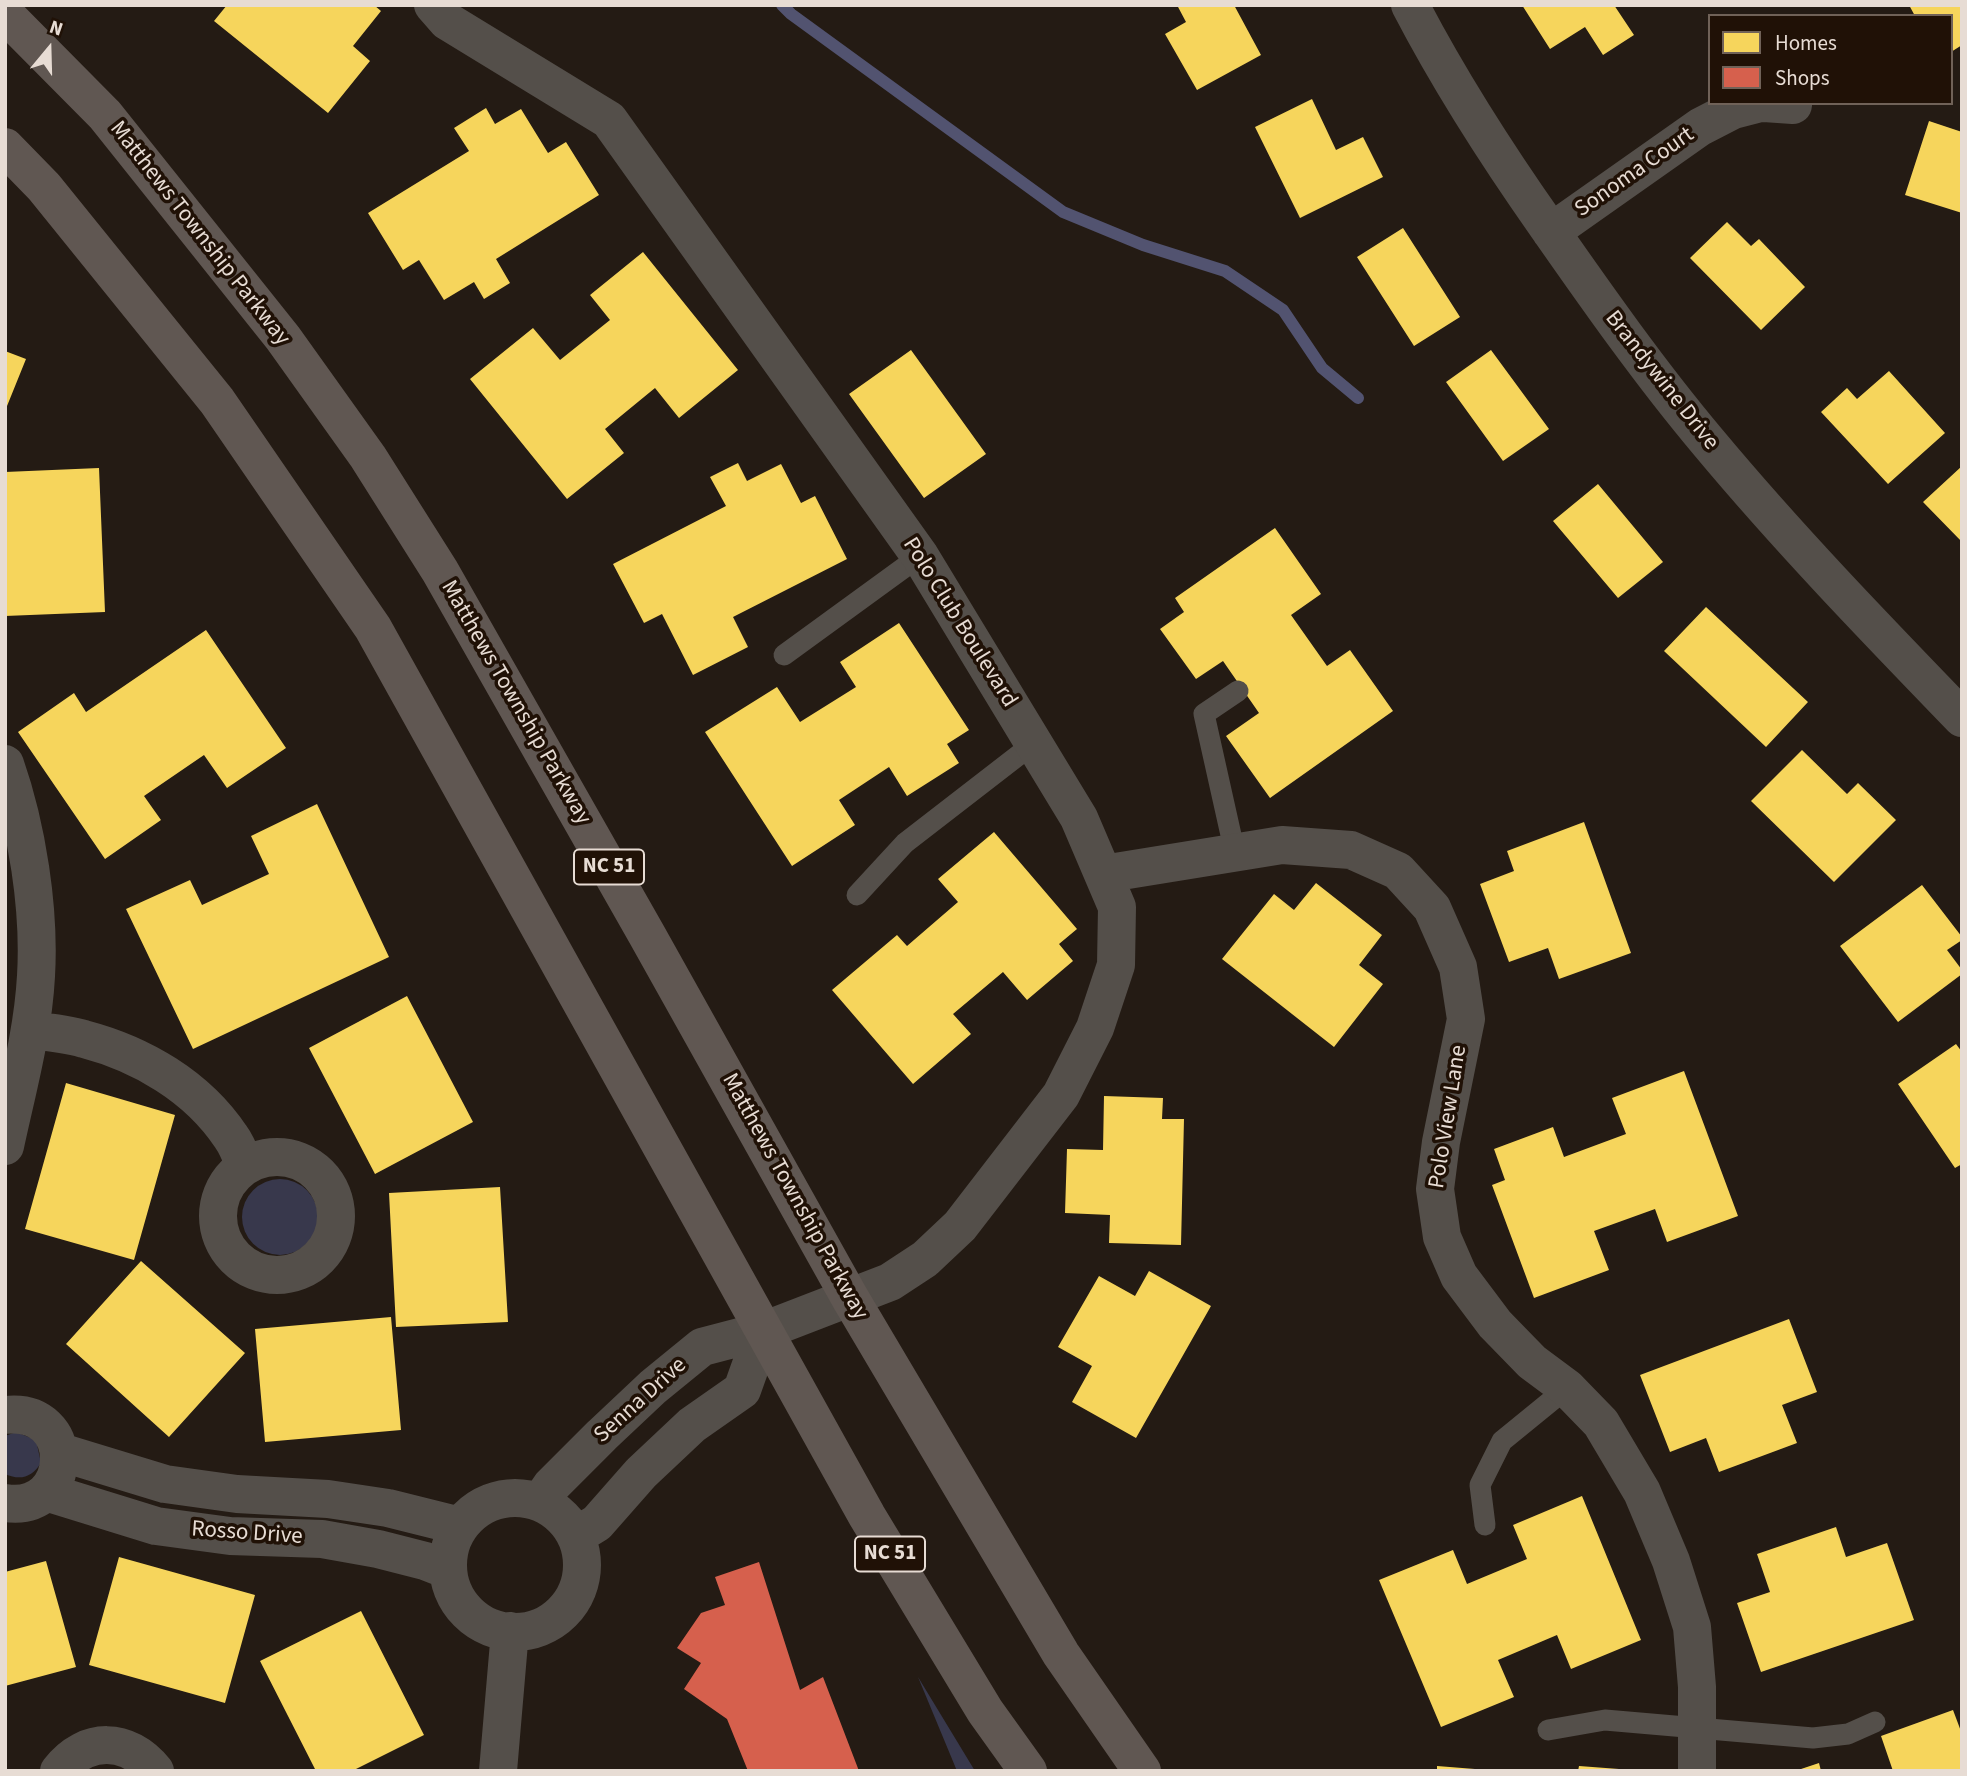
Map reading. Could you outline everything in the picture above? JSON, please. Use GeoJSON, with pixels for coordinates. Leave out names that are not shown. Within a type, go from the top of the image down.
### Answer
{"type":"FeatureCollection","features":[{"type":"Feature","properties":{"kind":"main road","name":"Matthews Township Parkway"},"geometry":{"type":"LineString","coordinates":[[5,14],[105,115],[283,338],[368,457],[440,571],[850,1298],[1061,1654],[1142,1771]]}},
{"type":"Feature","properties":{"kind":"main road","name":"NC 51"},"geometry":{"type":"LineString","coordinates":[[5,147],[44,187],[217,401],[373,628],[874,1527],[985,1710],[1028,1771]]}},
{"type":"Feature","properties":{"kind":"street","name":"Polo Club Boulevard"},"geometry":{"type":"LineString","coordinates":[[433,5],[447,21],[609,120],[920,556],[1079,818],[1117,907],[1116,965],[1096,1028],[1061,1095],[960,1226],[925,1259],[890,1282],[850,1298]]}},
{"type":"Feature","properties":{"kind":"street","name":"Brandywine Drive"},"geometry":{"type":"LineString","coordinates":[[1410,5],[1458,91],[1507,168],[1615,323],[1706,440],[1779,524],[1962,718]]}},
{"type":"Feature","properties":{"kind":"street","name":"Sonoma Court"},"geometry":{"type":"LineString","coordinates":[[1551,232],[1700,127],[1733,110],[1766,105]]}},
{"type":"Feature","properties":{"kind":"street"},"geometry":{"type":"LineString","coordinates":[[5,764],[18,806],[33,887],[36,931],[36,976],[30,1030],[5,1146]]}},
{"type":"Feature","properties":{"kind":"street","name":"Polo View Lane"},"geometry":{"type":"LineString","coordinates":[[1103,874],[1282,845],[1351,850],[1398,872],[1432,908],[1458,967],[1466,1019],[1441,1142],[1435,1188],[1441,1237],[1460,1276],[1495,1324],[1532,1362],[1567,1388],[1601,1423],[1642,1492],[1671,1561],[1692,1626],[1697,1687],[1698,1771]]}},
{"type":"Feature","properties":{"kind":"street"},"geometry":{"type":"LineString","coordinates":[[30,1030],[83,1038],[130,1054],[156,1068],[181,1084],[206,1107],[231,1137],[246,1166]]}},
{"type":"Feature","properties":{"kind":"street","name":"Senna Drive"},"geometry":{"type":"LineString","coordinates":[[540,1502],[551,1486],[602,1435],[702,1346],[763,1331],[850,1298]]}},
{"type":"Feature","properties":{"kind":"street"},"geometry":{"type":"LineString","coordinates":[[576,1536],[597,1522],[641,1473],[692,1425],[742,1390],[763,1331]]}},
{"type":"Feature","properties":{"kind":"street"},"geometry":{"type":"LineString","coordinates":[[5,1503],[21,1504],[35,1500],[46,1492],[55,1480],[60,1466],[57,1441],[50,1430],[31,1416],[6,1412]]}},
{"type":"Feature","properties":{"kind":"street","name":"Rosso Drive"},"geometry":{"type":"LineString","coordinates":[[60,1452],[165,1483],[237,1494],[352,1502],[460,1526]]}},
{"type":"Feature","properties":{"kind":"street","name":"Rosso Drive"},"geometry":{"type":"LineString","coordinates":[[46,1492],[156,1526],[230,1536],[322,1539],[378,1549],[448,1570]]}},
{"type":"Feature","properties":{"kind":"street"},"geometry":{"type":"LineString","coordinates":[[515,1497],[540,1502],[567,1521],[576,1536],[583,1562],[580,1586],[567,1609],[548,1624],[523,1632],[496,1630],[476,1619],[458,1601],[449,1580],[448,1570],[453,1539],[460,1526],[476,1510],[493,1501],[515,1497]]}},
{"type":"Feature","properties":{"kind":"street"},"geometry":{"type":"LineString","coordinates":[[498,1771],[510,1631]]}},
{"type":"Feature","properties":{"kind":"street"},"geometry":{"type":"LineString","coordinates":[[59,1771],[67,1760],[83,1749],[103,1745],[122,1747],[140,1755],[155,1771]]}},
{"type":"Feature","properties":{"kind":"lane"},"geometry":{"type":"LineString","coordinates":[[784,655],[920,556]]}},
{"type":"Feature","properties":{"kind":"lane"},"geometry":{"type":"LineString","coordinates":[[1235,853],[1204,714],[1238,691]]}},
{"type":"Feature","properties":{"kind":"lane"},"geometry":{"type":"LineString","coordinates":[[857,895],[905,843],[1034,744]]}},
{"type":"Feature","properties":{"kind":"lane"},"geometry":{"type":"LineString","coordinates":[[1485,1525],[1480,1485],[1502,1441],[1567,1388]]}},
{"type":"Feature","properties":{"kind":"lane"},"geometry":{"type":"LineString","coordinates":[[1548,1730],[1605,1720],[1813,1738],[1848,1734],[1875,1722]]}},
{"type":"Feature","properties":{"kind":"shaded area"},"geometry":{"type":"Polygon","coordinates":[[[273,1179],[287,1179],[301,1185],[312,1196],[318,1217],[315,1232],[307,1244],[287,1255],[273,1255],[259,1249],[248,1238],[242,1224],[242,1210],[248,1196],[259,1185],[273,1179]]]}},
{"type":"Feature","properties":{"kind":"shaded area"},"geometry":{"type":"Polygon","coordinates":[[[16,1432],[36,1440],[41,1463],[34,1472],[21,1477],[5,1474],[5,1436],[16,1432]]]}},
{"type":"Feature","properties":{"kind":"shaded area"},"geometry":{"type":"Polygon","coordinates":[[[918,1677],[975,1771],[957,1771],[918,1677]]]}},
{"type":"Feature","properties":{"kind":"building: Homes"},"geometry":{"type":"Polygon","coordinates":[[[227,5],[374,5],[381,11],[353,46],[370,61],[328,113],[214,21],[227,5]]]}},
{"type":"Feature","properties":{"kind":"building: Homes"},"geometry":{"type":"Polygon","coordinates":[[[1177,5],[1234,5],[1261,55],[1197,90],[1165,34],[1186,22],[1177,5]]]}},
{"type":"Feature","properties":{"kind":"building: Homes"},"geometry":{"type":"Polygon","coordinates":[[[1522,5],[1614,5],[1634,35],[1603,55],[1585,27],[1550,49],[1522,5]]]}},
{"type":"Feature","properties":{"kind":"building: Homes"},"geometry":{"type":"Polygon","coordinates":[[[1909,5],[1962,5],[1962,45],[1953,51],[1953,14],[1914,14],[1909,5]]]}},
{"type":"Feature","properties":{"kind":"building: Homes"},"geometry":{"type":"Polygon","coordinates":[[[1312,99],[1336,150],[1363,137],[1383,177],[1300,218],[1255,127],[1312,99]]]}},
{"type":"Feature","properties":{"kind":"building: Homes"},"geometry":{"type":"Polygon","coordinates":[[[486,108],[495,124],[521,109],[548,153],[566,142],[599,195],[496,259],[510,283],[484,299],[474,282],[444,300],[419,260],[403,270],[368,213],[469,151],[454,128],[486,108]]]}},
{"type":"Feature","properties":{"kind":"building: Homes"},"geometry":{"type":"Polygon","coordinates":[[[1929,121],[1962,132],[1962,213],[1905,195],[1929,121]]]}},
{"type":"Feature","properties":{"kind":"building: Homes"},"geometry":{"type":"Polygon","coordinates":[[[1727,222],[1751,246],[1759,239],[1805,287],[1761,330],[1690,258],[1727,222]]]}},
{"type":"Feature","properties":{"kind":"building: Homes"},"geometry":{"type":"Polygon","coordinates":[[[1403,228],[1460,317],[1414,346],[1357,257],[1403,228]]]}},
{"type":"Feature","properties":{"kind":"building: Homes"},"geometry":{"type":"Polygon","coordinates":[[[643,252],[738,370],[679,418],[655,388],[605,429],[624,453],[567,499],[470,379],[533,328],[560,360],[610,320],[590,295],[643,252]]]}},
{"type":"Feature","properties":{"kind":"building: Homes"},"geometry":{"type":"Polygon","coordinates":[[[911,350],[986,454],[924,498],[849,394],[911,350]]]}},
{"type":"Feature","properties":{"kind":"building: Homes"},"geometry":{"type":"Polygon","coordinates":[[[1491,350],[1549,429],[1503,461],[1446,382],[1491,350]]]}},
{"type":"Feature","properties":{"kind":"building: Homes"},"geometry":{"type":"Polygon","coordinates":[[[5,351],[26,359],[5,411],[5,351]]]}},
{"type":"Feature","properties":{"kind":"building: Homes"},"geometry":{"type":"Polygon","coordinates":[[[1889,371],[1945,433],[1888,484],[1821,412],[1847,388],[1857,399],[1889,371]]]}},
{"type":"Feature","properties":{"kind":"building: Homes"},"geometry":{"type":"Polygon","coordinates":[[[738,463],[747,481],[781,464],[801,503],[815,496],[847,559],[733,617],[748,647],[693,675],[662,614],[644,623],[613,564],[726,506],[710,477],[738,463]]]}},
{"type":"Feature","properties":{"kind":"building: Homes"},"geometry":{"type":"Polygon","coordinates":[[[1962,466],[1962,542],[1923,502],[1962,466]]]}},
{"type":"Feature","properties":{"kind":"building: Homes"},"geometry":{"type":"Polygon","coordinates":[[[99,468],[105,612],[5,616],[5,472],[99,468]]]}},
{"type":"Feature","properties":{"kind":"building: Homes"},"geometry":{"type":"Polygon","coordinates":[[[1598,484],[1663,562],[1618,598],[1553,521],[1598,484]]]}},
{"type":"Feature","properties":{"kind":"building: Homes"},"geometry":{"type":"Polygon","coordinates":[[[1275,528],[1321,594],[1291,615],[1327,666],[1350,650],[1393,711],[1270,798],[1226,736],[1259,713],[1223,661],[1196,679],[1160,629],[1184,612],[1175,598],[1275,528]]]}},
{"type":"Feature","properties":{"kind":"building: Homes"},"geometry":{"type":"Polygon","coordinates":[[[1706,607],[1808,702],[1766,747],[1664,651],[1706,607]]]}},
{"type":"Feature","properties":{"kind":"building: Homes"},"geometry":{"type":"Polygon","coordinates":[[[899,623],[969,730],[947,744],[959,763],[907,796],[889,767],[839,800],[855,825],[792,866],[705,732],[777,687],[800,722],[856,687],[840,662],[899,623]]]}},
{"type":"Feature","properties":{"kind":"building: Homes"},"geometry":{"type":"Polygon","coordinates":[[[206,630],[286,748],[227,788],[204,755],[144,796],[161,820],[105,859],[18,732],[74,693],[86,712],[206,630]]]}},
{"type":"Feature","properties":{"kind":"building: Homes"},"geometry":{"type":"Polygon","coordinates":[[[1802,750],[1847,794],[1858,783],[1896,820],[1834,882],[1751,801],[1802,750]]]}},
{"type":"Feature","properties":{"kind":"building: Homes"},"geometry":{"type":"Polygon","coordinates":[[[317,804],[389,957],[193,1049],[126,909],[190,880],[202,905],[269,874],[251,836],[317,804]]]}},
{"type":"Feature","properties":{"kind":"building: Homes"},"geometry":{"type":"Polygon","coordinates":[[[1584,822],[1631,953],[1559,979],[1548,948],[1509,962],[1480,884],[1514,871],[1507,851],[1584,822]]]}},
{"type":"Feature","properties":{"kind":"building: Homes"},"geometry":{"type":"Polygon","coordinates":[[[994,832],[1077,929],[1059,944],[1073,961],[1027,1000],[1003,972],[953,1014],[971,1034],[913,1084],[832,990],[897,935],[907,946],[958,902],[938,879],[994,832]]]}},
{"type":"Feature","properties":{"kind":"building: Homes"},"geometry":{"type":"Polygon","coordinates":[[[1316,883],[1382,935],[1359,965],[1383,984],[1334,1047],[1222,959],[1274,894],[1294,910],[1316,883]]]}},
{"type":"Feature","properties":{"kind":"building: Homes"},"geometry":{"type":"Polygon","coordinates":[[[1922,885],[1962,937],[1962,940],[1947,950],[1962,970],[1962,974],[1898,1022],[1840,946],[1922,885]]]}},
{"type":"Feature","properties":{"kind":"building: Homes"},"geometry":{"type":"Polygon","coordinates":[[[407,996],[473,1122],[375,1174],[309,1048],[407,996]]]}},
{"type":"Feature","properties":{"kind":"building: Homes"},"geometry":{"type":"Polygon","coordinates":[[[1956,1044],[1962,1052],[1962,1164],[1955,1168],[1898,1084],[1956,1044]]]}},
{"type":"Feature","properties":{"kind":"building: Homes"},"geometry":{"type":"Polygon","coordinates":[[[1684,1071],[1738,1216],[1667,1242],[1655,1209],[1594,1231],[1609,1270],[1534,1298],[1492,1185],[1505,1180],[1494,1149],[1553,1127],[1564,1157],[1626,1134],[1612,1098],[1684,1071]]]}},
{"type":"Feature","properties":{"kind":"building: Homes"},"geometry":{"type":"Polygon","coordinates":[[[66,1083],[175,1115],[134,1260],[25,1229],[66,1083]]]}},
{"type":"Feature","properties":{"kind":"building: Homes"},"geometry":{"type":"Polygon","coordinates":[[[1104,1096],[1163,1098],[1162,1119],[1184,1119],[1181,1245],[1109,1243],[1110,1215],[1065,1213],[1067,1149],[1103,1150],[1104,1096]]]}},
{"type":"Feature","properties":{"kind":"building: Homes"},"geometry":{"type":"Polygon","coordinates":[[[500,1187],[508,1322],[396,1327],[389,1193],[500,1187]]]}},
{"type":"Feature","properties":{"kind":"building: Homes"},"geometry":{"type":"Polygon","coordinates":[[[141,1261],[245,1353],[169,1437],[66,1344],[141,1261]]]}},
{"type":"Feature","properties":{"kind":"building: Homes"},"geometry":{"type":"Polygon","coordinates":[[[1149,1271],[1211,1306],[1136,1438],[1072,1402],[1092,1366],[1058,1347],[1099,1276],[1135,1296],[1149,1271]]]}},
{"type":"Feature","properties":{"kind":"building: Homes"},"geometry":{"type":"Polygon","coordinates":[[[391,1317],[401,1430],[265,1442],[255,1329],[391,1317]]]}},
{"type":"Feature","properties":{"kind":"building: Homes"},"geometry":{"type":"Polygon","coordinates":[[[1789,1319],[1817,1392],[1782,1405],[1797,1443],[1719,1472],[1706,1438],[1670,1452],[1640,1375],[1789,1319]]]}},
{"type":"Feature","properties":{"kind":"building: Homes"},"geometry":{"type":"Polygon","coordinates":[[[1582,1496],[1641,1640],[1571,1669],[1557,1635],[1498,1660],[1514,1697],[1441,1727],[1379,1580],[1453,1550],[1467,1584],[1527,1559],[1513,1525],[1582,1496]]]}},
{"type":"Feature","properties":{"kind":"building: Homes"},"geometry":{"type":"Polygon","coordinates":[[[1836,1527],[1846,1557],[1887,1543],[1914,1620],[1761,1672],[1737,1603],[1770,1592],[1757,1554],[1836,1527]]]}},
{"type":"Feature","properties":{"kind":"building: Homes"},"geometry":{"type":"Polygon","coordinates":[[[119,1557],[255,1595],[225,1703],[89,1665],[119,1557]]]}},
{"type":"Feature","properties":{"kind":"building: Homes"},"geometry":{"type":"Polygon","coordinates":[[[46,1561],[76,1667],[5,1686],[5,1572],[46,1561]]]}},
{"type":"Feature","properties":{"kind":"building: Homes"},"geometry":{"type":"Polygon","coordinates":[[[361,1611],[424,1735],[352,1771],[316,1771],[260,1661],[361,1611]]]}},
{"type":"Feature","properties":{"kind":"building: Homes"},"geometry":{"type":"Polygon","coordinates":[[[1953,1710],[1962,1734],[1962,1771],[1893,1771],[1881,1736],[1953,1710]]]}},
{"type":"Feature","properties":{"kind":"building: Homes"},"geometry":{"type":"Polygon","coordinates":[[[1819,1763],[1821,1771],[1798,1771],[1798,1770],[1819,1763]]]}},
{"type":"Feature","properties":{"kind":"building: Homes"},"geometry":{"type":"Polygon","coordinates":[[[1437,1766],[1475,1769],[1475,1771],[1437,1771],[1437,1766]]]}},
{"type":"Feature","properties":{"kind":"building: Homes"},"geometry":{"type":"Polygon","coordinates":[[[1579,1766],[1619,1769],[1619,1771],[1578,1771],[1579,1766]]]}},
{"type":"Feature","properties":{"kind":"building: Shops"},"geometry":{"type":"Polygon","coordinates":[[[759,1562],[800,1690],[823,1677],[859,1771],[748,1771],[727,1719],[684,1689],[701,1663],[677,1648],[701,1613],[725,1605],[715,1577],[759,1562]]]}},
{"type":"Feature","properties":{"kind":"waterway"},"geometry":{"type":"LineString","coordinates":[[782,5],[1063,212],[1143,245],[1225,271],[1283,310],[1322,368],[1358,398]]}}]}
